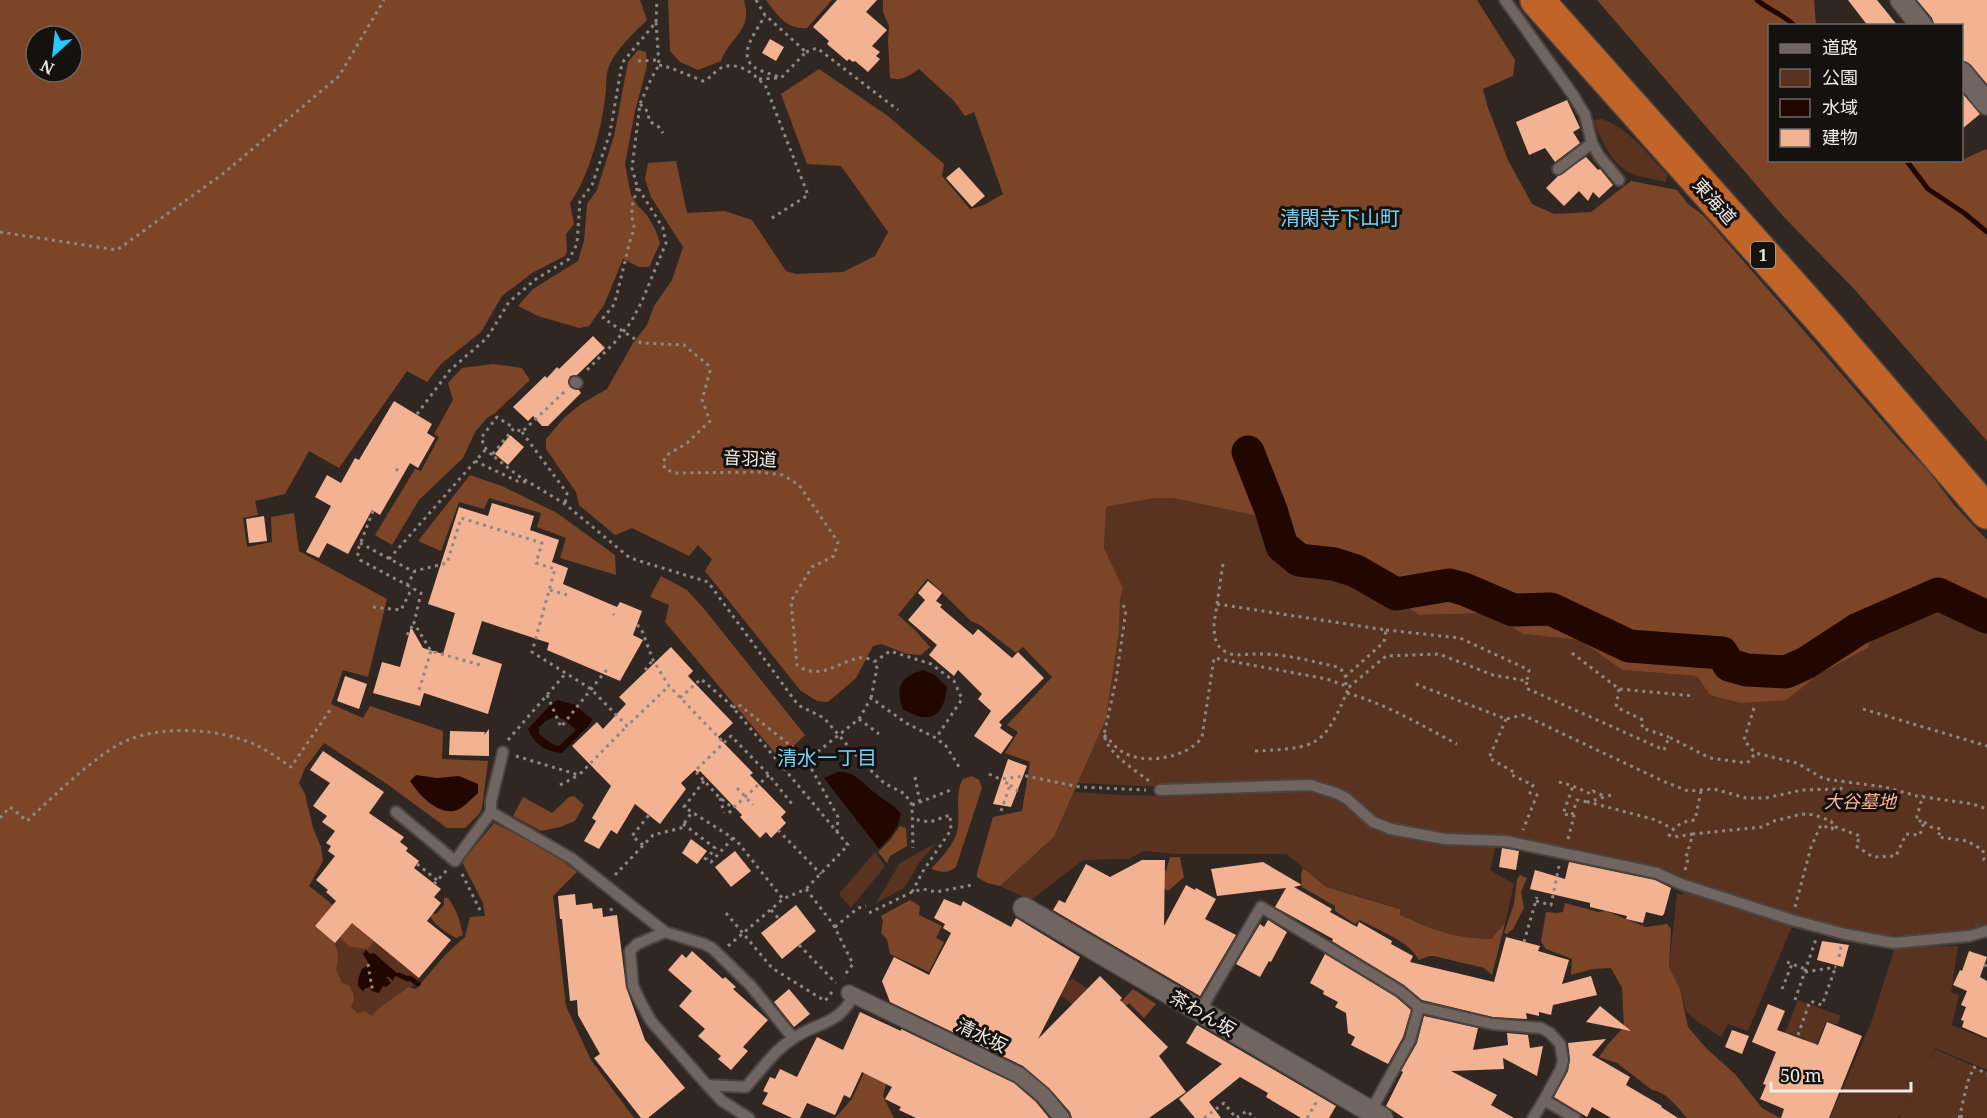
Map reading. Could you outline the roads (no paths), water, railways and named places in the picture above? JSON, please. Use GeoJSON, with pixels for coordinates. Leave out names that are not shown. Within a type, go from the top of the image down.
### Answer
{"type":"FeatureCollection","features":[{"type":"Feature","properties":{"kind":"highway","name":"東海道"},"geometry":{"type":"LineString","coordinates":[[1537,0],[1823,321],[1987,512]]}},
{"type":"Feature","properties":{"kind":"highway","name":"東海道"},"geometry":{"type":"LineString","coordinates":[[1565,0],[1987,479]]}},
{"type":"Feature","properties":{"kind":"street"},"geometry":{"type":"LineString","coordinates":[[1901,0],[1920,24]]}},
{"type":"Feature","properties":{"kind":"street"},"geometry":{"type":"LineString","coordinates":[[1963,74],[1987,104]]}},
{"type":"Feature","properties":{"kind":"street","name":"茶わん坂"},"geometry":{"type":"LineString","coordinates":[[1024,908],[1376,1115]]}},
{"type":"Feature","properties":{"kind":"street","name":"清水坂"},"geometry":{"type":"LineString","coordinates":[[852,994],[1019,1075],[1043,1095],[1062,1118]]}},
{"type":"Feature","properties":{"kind":"lane"},"geometry":{"type":"LineString","coordinates":[[1504,0],[1573,95],[1585,115],[1592,143],[1599,156],[1619,180]]}},
{"type":"Feature","properties":{"kind":"lane"},"geometry":{"type":"LineString","coordinates":[[1558,169],[1592,143]]}},
{"type":"Feature","properties":{"kind":"lane"},"geometry":{"type":"LineString","coordinates":[[396,812],[455,861],[491,812],[491,801],[503,752]]}},
{"type":"Feature","properties":{"kind":"lane"},"geometry":{"type":"LineString","coordinates":[[1160,790],[1310,785],[1325,788],[1346,798],[1373,822],[1391,829],[1445,839],[1520,843],[1657,873],[1681,884],[1792,920],[1845,934],[1894,943],[1969,936],[1987,931]]}},
{"type":"Feature","properties":{"kind":"lane"},"geometry":{"type":"LineString","coordinates":[[491,812],[551,845],[606,884],[665,932],[704,944],[719,954],[751,986],[793,1038]]}},
{"type":"Feature","properties":{"kind":"lane"},"geometry":{"type":"LineString","coordinates":[[1200,1011],[1261,907],[1400,991],[1419,1007],[1492,1024],[1541,1028],[1550,1033],[1560,1044],[1563,1060],[1561,1070],[1533,1118]]}},
{"type":"Feature","properties":{"kind":"lane"},"geometry":{"type":"LineString","coordinates":[[665,932],[637,944],[630,951],[633,986],[651,1021],[707,1085],[722,1101],[749,1118]]}},
{"type":"Feature","properties":{"kind":"lane"},"geometry":{"type":"LineString","coordinates":[[707,1085],[746,1087],[777,1051],[793,1038],[840,1015],[848,1008],[852,994]]}},
{"type":"Feature","properties":{"kind":"lane"},"geometry":{"type":"LineString","coordinates":[[1376,1115],[1410,1040],[1419,1007]]}},
{"type":"Feature","properties":{"kind":"lane"},"geometry":{"type":"LineString","coordinates":[[1544,1100],[1575,1118]]}},
{"type":"Feature","properties":{"kind":"water"},"geometry":{"type":"Polygon","coordinates":[[[923,670],[935,675],[947,687],[938,713],[928,717],[903,710],[900,695],[901,684],[904,680],[923,670]]]}},
{"type":"Feature","properties":{"kind":"water"},"geometry":{"type":"Polygon","coordinates":[[[558,700],[575,705],[592,719],[590,724],[562,753],[541,746],[528,729],[551,704],[558,700]],[[556,716],[546,721],[539,727],[539,734],[552,744],[559,746],[576,730],[565,720],[556,716]]]}},
{"type":"Feature","properties":{"kind":"water"},"geometry":{"type":"Polygon","coordinates":[[[838,772],[850,773],[858,778],[901,814],[890,837],[879,849],[824,778],[838,772]]]}},
{"type":"Feature","properties":{"kind":"water"},"geometry":{"type":"Polygon","coordinates":[[[416,775],[437,778],[459,776],[478,784],[478,793],[457,810],[441,809],[429,802],[413,786],[410,781],[416,775]]]}},
{"type":"Feature","properties":{"kind":"water"},"geometry":{"type":"Polygon","coordinates":[[[366,950],[370,954],[374,953],[399,975],[394,977],[393,981],[386,977],[391,983],[386,987],[383,986],[379,993],[372,991],[370,987],[364,989],[364,992],[358,986],[362,969],[369,964],[363,954],[366,950]]]}},
{"type":"Feature","properties":{"kind":"waterway"},"geometry":{"type":"LineString","coordinates":[[1757,0],[1792,24]]}},
{"type":"Feature","properties":{"kind":"waterway"},"geometry":{"type":"LineString","coordinates":[[1908,162],[1928,189],[1964,213],[1987,232]]}},
{"type":"Feature","properties":{"kind":"waterway"},"geometry":{"type":"LineString","coordinates":[[1248,452],[1271,510],[1282,546],[1299,560],[1334,564],[1356,571],[1396,594],[1449,585],[1513,610],[1551,609],[1629,646],[1722,653],[1729,665],[1747,670],[1786,672],[1806,663],[1858,629],[1938,594],[1987,617]]}},
{"type":"Feature","properties":{"kind":"waterway"},"geometry":{"type":"LineString","coordinates":[[399,975],[410,978],[418,984]]}},
{"type":"Feature","properties":{"kind":"district","name":"清閑寺下山町"},"geometry":{"type":"Point","coordinates":[1340,217]}},
{"type":"Feature","properties":{"kind":"district","name":"清水一丁目"},"geometry":{"type":"Point","coordinates":[827,757]}},
{"type":"Feature","properties":{"kind":"park label","name":"大谷墓地"},"geometry":{"type":"Point","coordinates":[1860,801]}}]}
